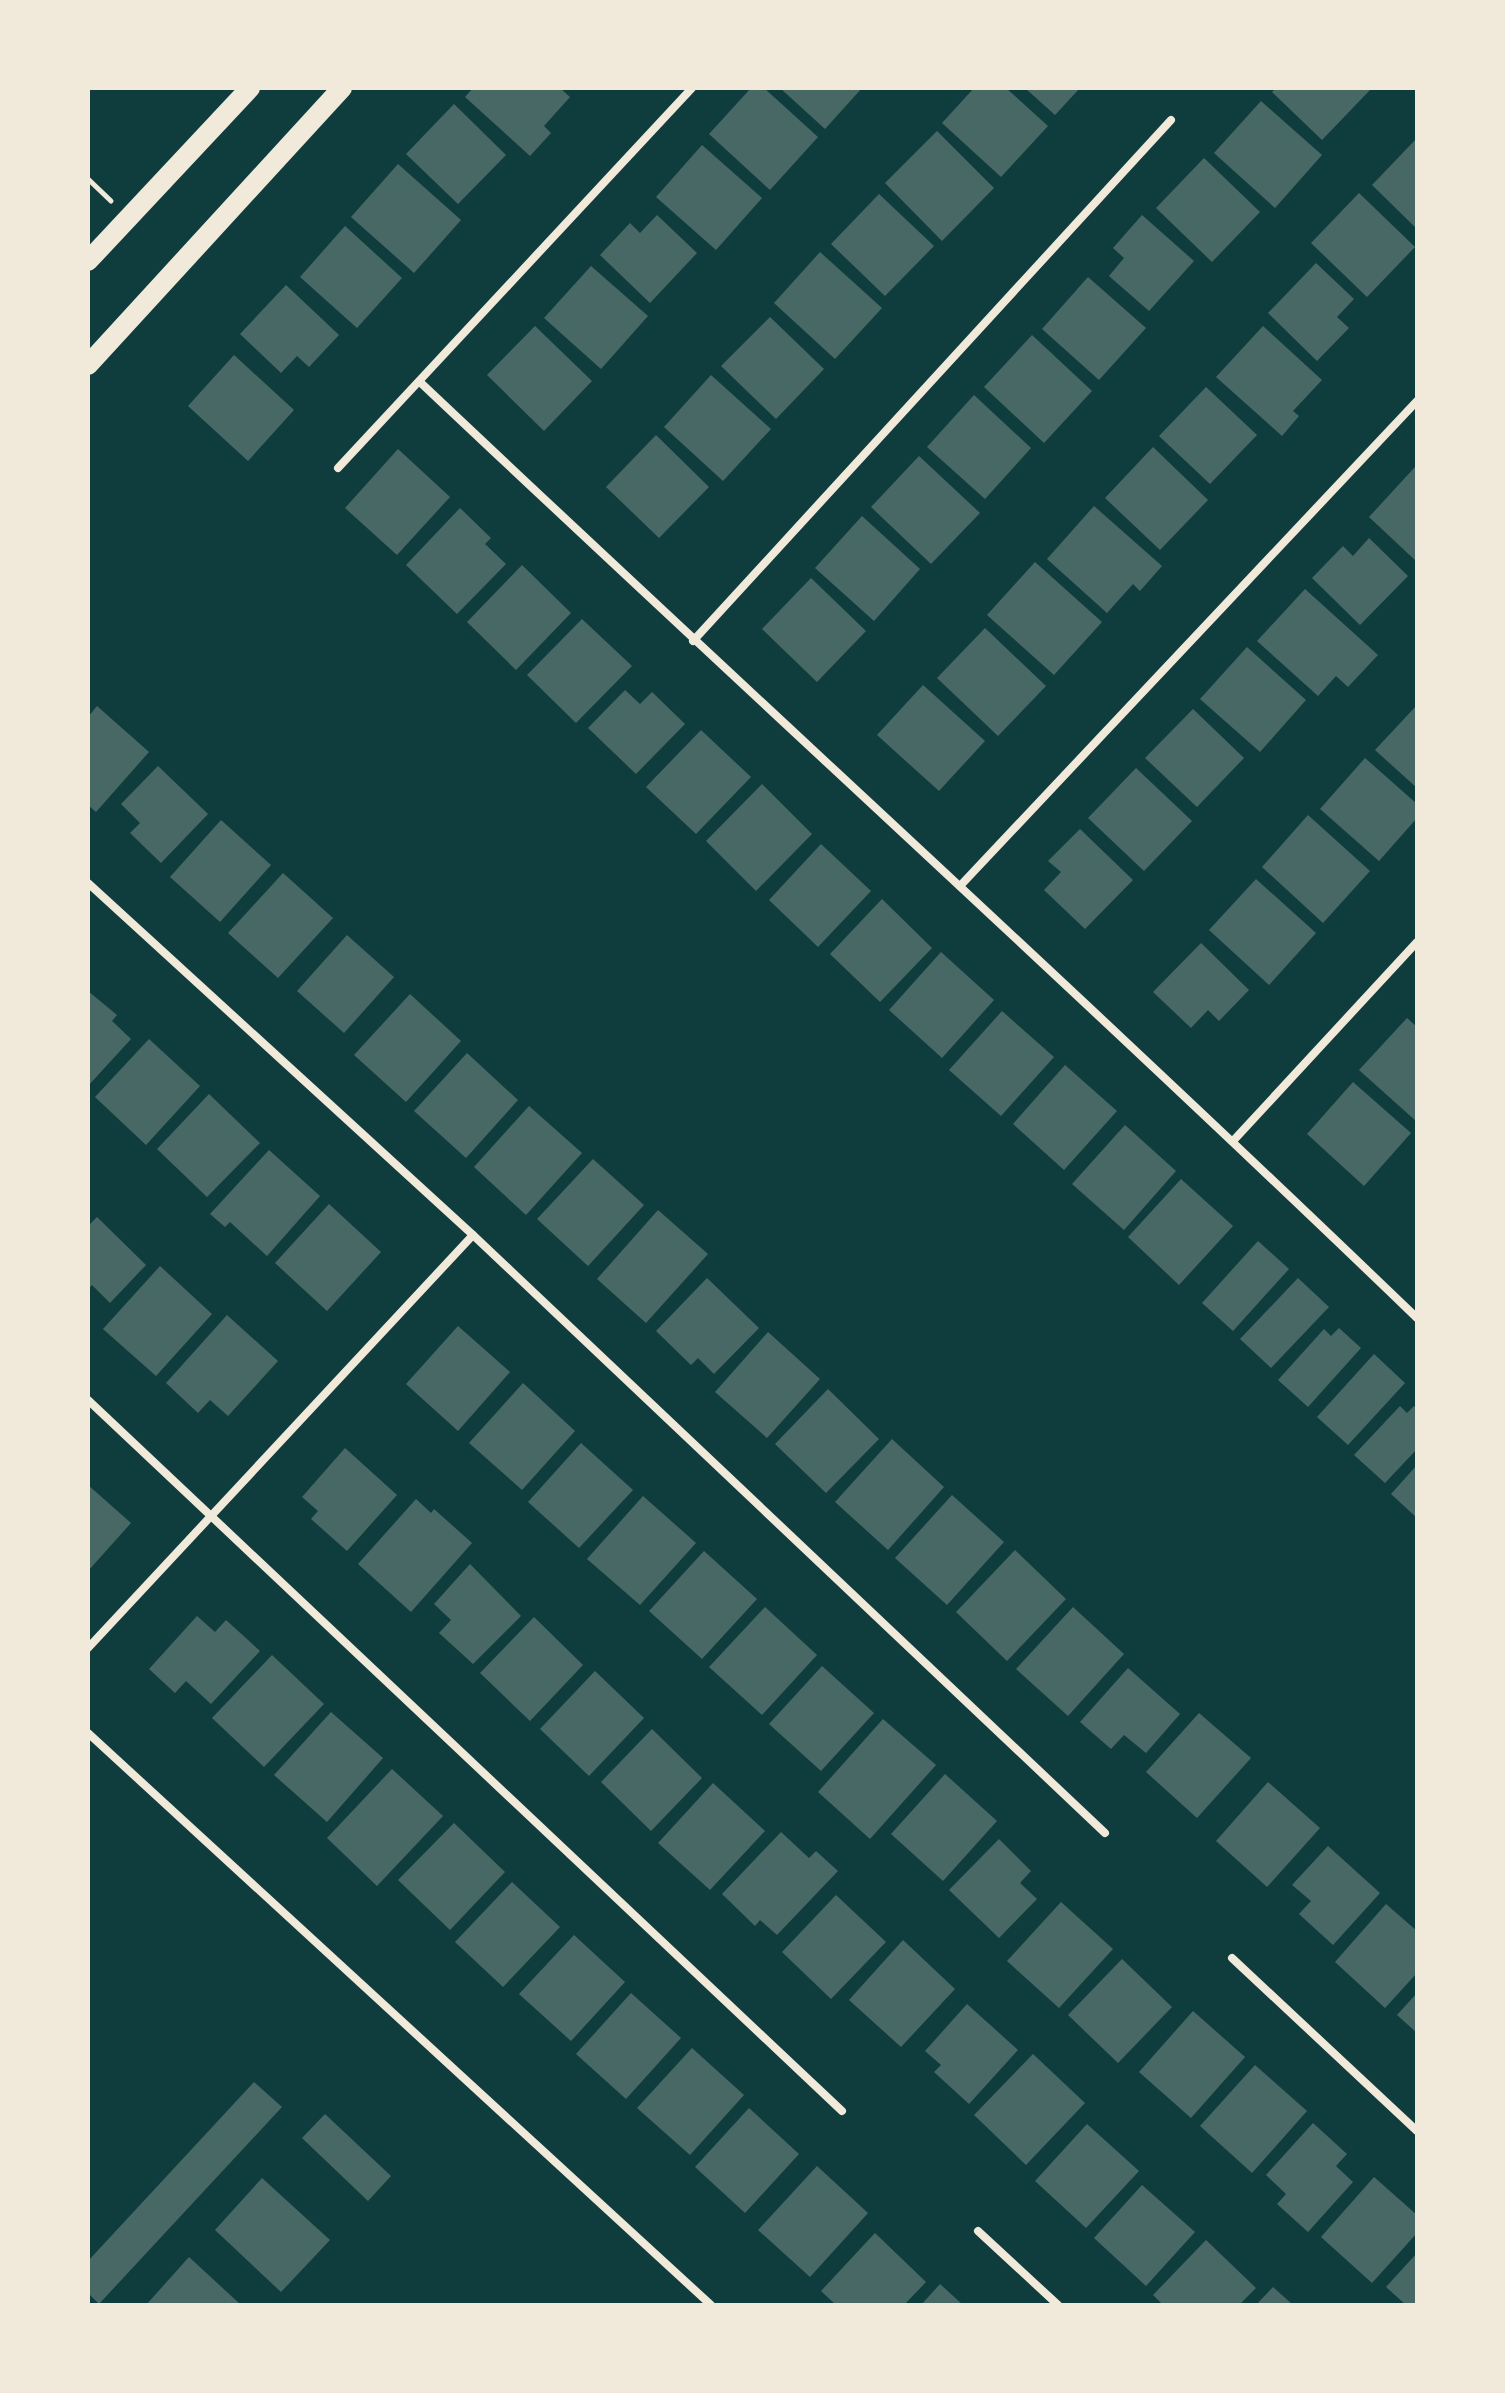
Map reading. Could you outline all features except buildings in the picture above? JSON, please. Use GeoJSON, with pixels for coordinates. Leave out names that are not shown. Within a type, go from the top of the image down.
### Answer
{"type":"FeatureCollection","features":[{"type":"Feature","properties":{"kind":"main road"},"geometry":{"type":"LineString","coordinates":[[88,261],[250,88]]}},
{"type":"Feature","properties":{"kind":"main road"},"geometry":{"type":"LineString","coordinates":[[88,365],[342,88]]}},
{"type":"Feature","properties":{"kind":"street"},"geometry":{"type":"LineString","coordinates":[[338,468],[421,383],[692,88]]}},
{"type":"Feature","properties":{"kind":"street"},"geometry":{"type":"LineString","coordinates":[[693,641],[1171,120]]}},
{"type":"Feature","properties":{"kind":"street"},"geometry":{"type":"LineString","coordinates":[[421,383],[693,641],[1233,1141],[1417,1318]]}},
{"type":"Feature","properties":{"kind":"street"},"geometry":{"type":"LineString","coordinates":[[960,886],[1417,401]]}},
{"type":"Feature","properties":{"kind":"street"},"geometry":{"type":"LineString","coordinates":[[88,883],[473,1235],[1105,1833]]}},
{"type":"Feature","properties":{"kind":"street"},"geometry":{"type":"LineString","coordinates":[[1233,1141],[1417,942]]}},
{"type":"Feature","properties":{"kind":"street"},"geometry":{"type":"LineString","coordinates":[[88,1648],[473,1235]]}},
{"type":"Feature","properties":{"kind":"street"},"geometry":{"type":"LineString","coordinates":[[88,1400],[842,2111]]}},
{"type":"Feature","properties":{"kind":"street"},"geometry":{"type":"LineString","coordinates":[[88,1733],[711,2305]]}},
{"type":"Feature","properties":{"kind":"street"},"geometry":{"type":"LineString","coordinates":[[1232,1958],[1417,2131]]}},
{"type":"Feature","properties":{"kind":"street"},"geometry":{"type":"LineString","coordinates":[[978,2231],[1058,2305]]}}]}
